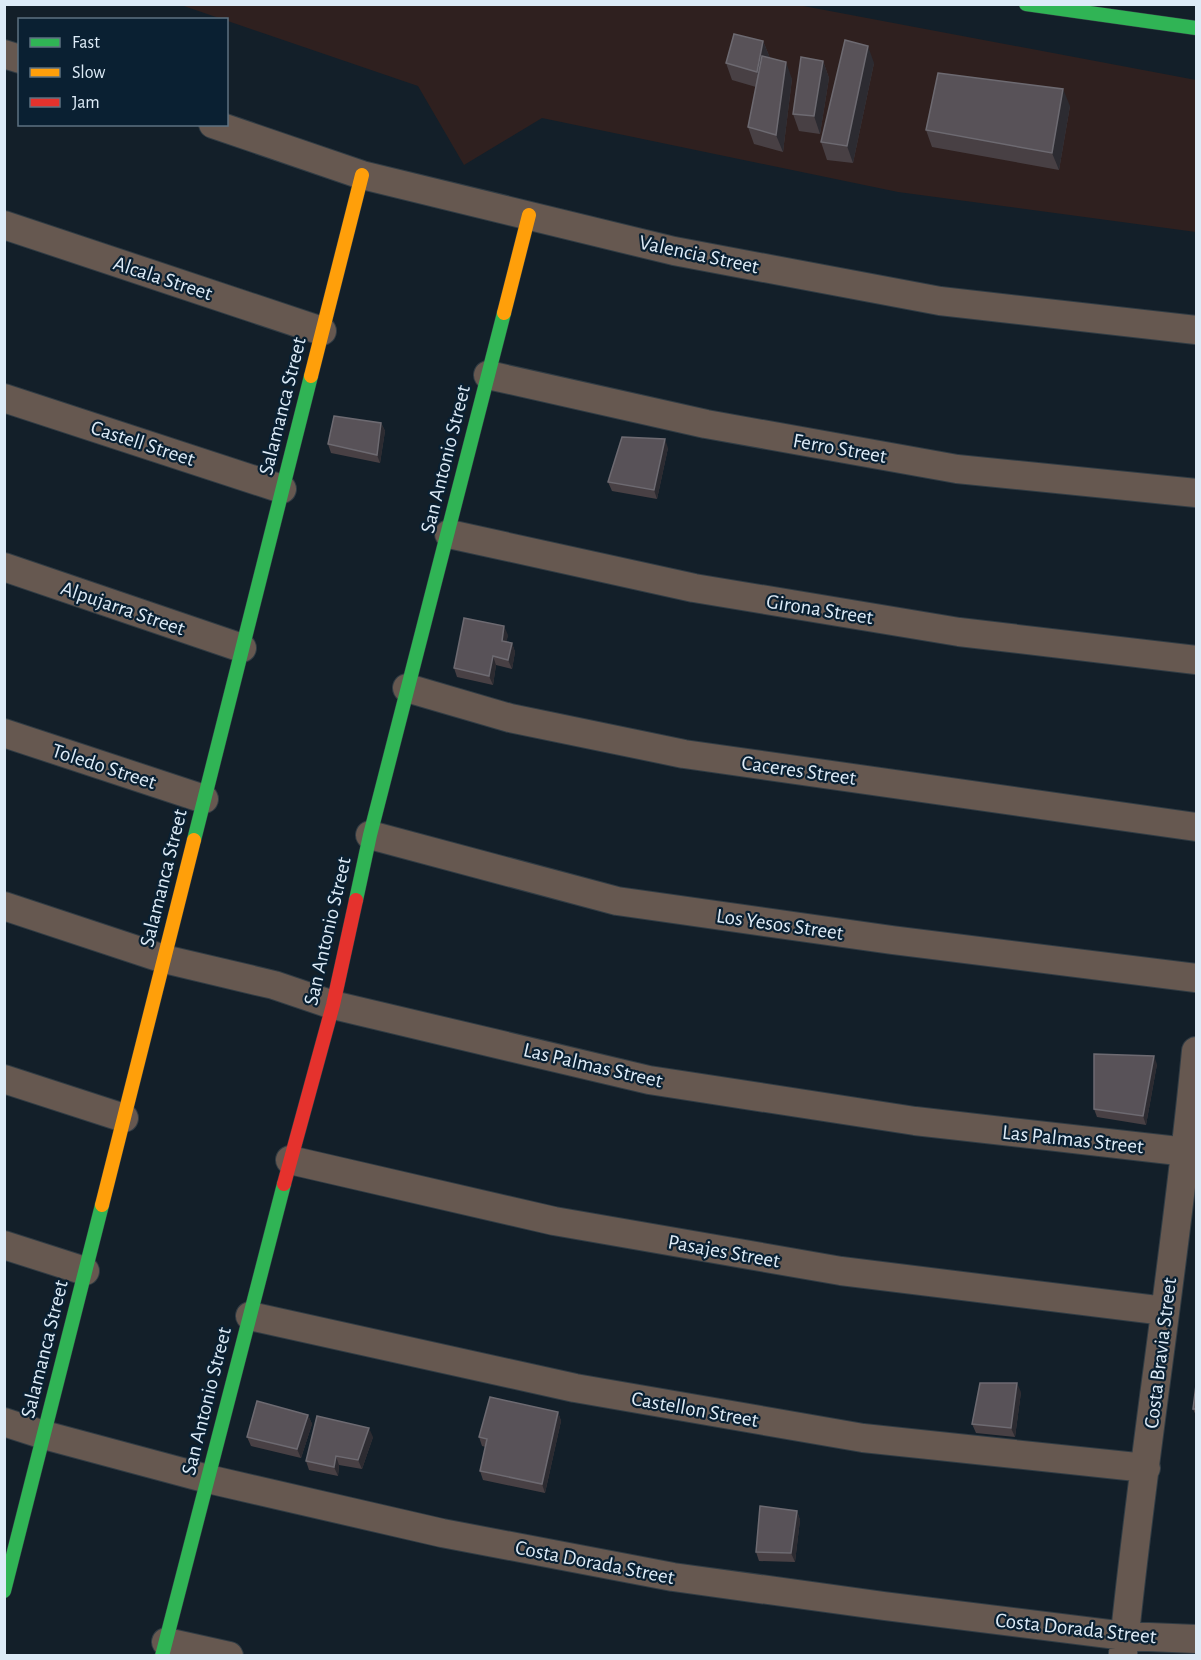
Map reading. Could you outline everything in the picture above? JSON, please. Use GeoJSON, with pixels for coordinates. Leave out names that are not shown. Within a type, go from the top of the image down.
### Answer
{"type":"FeatureCollection","features":[{"type":"Feature","properties":{"kind":"street"},"geometry":{"type":"LineString","coordinates":[[1026,4],[1197,28]]}},
{"type":"Feature","properties":{"kind":"street","name":"Valencia Street"},"geometry":{"type":"LineString","coordinates":[[219,126],[362,174],[674,250],[940,301],[1197,330]]}},
{"type":"Feature","properties":{"kind":"street","name":"Salamanca Street"},"geometry":{"type":"LineString","coordinates":[[4,1591],[362,174]]}},
{"type":"Feature","properties":{"kind":"street","name":"San Antonio Street"},"geometry":{"type":"LineString","coordinates":[[164,1649],[290,1160],[333,1005],[370,835],[529,215]]}},
{"type":"Feature","properties":{"kind":"street","name":"Alcala Street"},"geometry":{"type":"LineString","coordinates":[[4,225],[322,331]]}},
{"type":"Feature","properties":{"kind":"street","name":"Ferro Street"},"geometry":{"type":"LineString","coordinates":[[488,375],[706,424],[957,469],[1197,493]]}},
{"type":"Feature","properties":{"kind":"street","name":"Castell Street"},"geometry":{"type":"LineString","coordinates":[[4,398],[282,489]]}},
{"type":"Feature","properties":{"kind":"street","name":"Girona Street"},"geometry":{"type":"LineString","coordinates":[[448,534],[694,588],[959,632],[1197,660]]}},
{"type":"Feature","properties":{"kind":"street","name":"Alpujarra Street"},"geometry":{"type":"LineString","coordinates":[[4,567],[242,648]]}},
{"type":"Feature","properties":{"kind":"street","name":"Caceres Street"},"geometry":{"type":"LineString","coordinates":[[407,688],[510,718],[684,754],[1197,827]]}},
{"type":"Feature","properties":{"kind":"street","name":"Toledo Street"},"geometry":{"type":"LineString","coordinates":[[4,733],[204,799]]}},
{"type":"Feature","properties":{"kind":"street","name":"Los Yesos Street"},"geometry":{"type":"LineString","coordinates":[[370,835],[617,901],[881,938],[1197,978]]}},
{"type":"Feature","properties":{"kind":"street","name":"Las Palmas Street"},"geometry":{"type":"LineString","coordinates":[[4,906],[164,959],[274,985],[333,1005],[649,1080],[915,1121],[1192,1152]]}},
{"type":"Feature","properties":{"kind":"street","name":"Costa Bravia Street"},"geometry":{"type":"LineString","coordinates":[[1124,1646],[1165,1311],[1192,1152],[1197,1051]]}},
{"type":"Feature","properties":{"kind":"street"},"geometry":{"type":"LineString","coordinates":[[4,1079],[124,1118]]}},
{"type":"Feature","properties":{"kind":"street","name":"Pasajes Street"},"geometry":{"type":"LineString","coordinates":[[290,1160],[554,1221],[841,1271],[1165,1311]]}},
{"type":"Feature","properties":{"kind":"street"},"geometry":{"type":"LineString","coordinates":[[4,1245],[85,1272]]}},
{"type":"Feature","properties":{"kind":"street","name":"Castellon Street"},"geometry":{"type":"LineString","coordinates":[[250,1316],[575,1388],[863,1438],[1146,1468]]}},
{"type":"Feature","properties":{"kind":"street","name":"Costa Dorada Street"},"geometry":{"type":"LineString","coordinates":[[4,1422],[208,1479],[442,1533],[673,1577],[896,1608],[1124,1646],[1197,1640]]}},
{"type":"Feature","properties":{"kind":"street"},"geometry":{"type":"LineString","coordinates":[[164,1649],[229,1656]]}},
{"type":"Feature","properties":{"kind":"shaded area"},"geometry":{"type":"Polygon","coordinates":[[[181,5],[798,5],[1196,80],[1196,232],[898,192],[542,118],[464,165],[418,86],[228,21],[228,18],[219,18],[181,5]]]}},
{"type":"Feature","properties":{"kind":"building"},"geometry":{"type":"Polygon","coordinates":[[[734,34],[763,41],[757,72],[726,63],[734,34]]]}},
{"type":"Feature","properties":{"kind":"building"},"geometry":{"type":"Polygon","coordinates":[[[845,40],[868,46],[847,146],[821,142],[845,40]]]}},
{"type":"Feature","properties":{"kind":"building"},"geometry":{"type":"Polygon","coordinates":[[[762,56],[786,62],[776,135],[748,127],[762,56]]]}},
{"type":"Feature","properties":{"kind":"building"},"geometry":{"type":"Polygon","coordinates":[[[801,57],[823,61],[814,116],[793,114],[801,57]]]}},
{"type":"Feature","properties":{"kind":"building"},"geometry":{"type":"Polygon","coordinates":[[[938,73],[1063,89],[1052,153],[926,130],[938,73]]]}},
{"type":"Feature","properties":{"kind":"building"},"geometry":{"type":"Polygon","coordinates":[[[334,416],[381,423],[377,455],[328,444],[334,416]]]}},
{"type":"Feature","properties":{"kind":"building"},"geometry":{"type":"Polygon","coordinates":[[[622,437],[665,439],[654,490],[608,482],[622,437]]]}},
{"type":"Feature","properties":{"kind":"building"},"geometry":{"type":"Polygon","coordinates":[[[464,618],[504,626],[502,641],[512,643],[508,660],[493,656],[489,676],[454,668],[464,618]]]}},
{"type":"Feature","properties":{"kind":"building"},"geometry":{"type":"Polygon","coordinates":[[[1094,1054],[1154,1056],[1143,1116],[1094,1109],[1094,1054]]]}},
{"type":"Feature","properties":{"kind":"building"},"geometry":{"type":"Polygon","coordinates":[[[980,1383],[1017,1383],[1011,1428],[972,1424],[980,1383]]]}},
{"type":"Feature","properties":{"kind":"building"},"geometry":{"type":"Polygon","coordinates":[[[1196,1385],[1197,1409],[1193,1409],[1196,1385]]]}},
{"type":"Feature","properties":{"kind":"building"},"geometry":{"type":"Polygon","coordinates":[[[490,1397],[558,1412],[542,1484],[480,1471],[487,1439],[479,1437],[490,1397]]]}},
{"type":"Feature","properties":{"kind":"building"},"geometry":{"type":"Polygon","coordinates":[[[257,1401],[308,1415],[297,1449],[247,1437],[257,1401]]]}},
{"type":"Feature","properties":{"kind":"building"},"geometry":{"type":"Polygon","coordinates":[[[317,1416],[369,1428],[358,1460],[336,1456],[334,1467],[306,1461],[317,1416]]]}},
{"type":"Feature","properties":{"kind":"building"},"geometry":{"type":"Polygon","coordinates":[[[760,1506],[797,1511],[791,1553],[756,1552],[760,1506]]]}},
{"type":"Feature","properties":{"kind":"traffic: fast"},"geometry":{"type":"LineString","coordinates":[[1026,4],[1196,28]]}},
{"type":"Feature","properties":{"kind":"traffic: fast"},"geometry":{"type":"LineString","coordinates":[[356,900],[370,835],[504,313]]}},
{"type":"Feature","properties":{"kind":"traffic: fast"},"geometry":{"type":"LineString","coordinates":[[194,840],[311,376]]}},
{"type":"Feature","properties":{"kind":"traffic: fast"},"geometry":{"type":"LineString","coordinates":[[162,1656],[284,1184]]}},
{"type":"Feature","properties":{"kind":"traffic: fast"},"geometry":{"type":"LineString","coordinates":[[4,1591],[102,1205]]}},
{"type":"Feature","properties":{"kind":"traffic: slow"},"geometry":{"type":"LineString","coordinates":[[311,376],[362,175]]}},
{"type":"Feature","properties":{"kind":"traffic: slow"},"geometry":{"type":"LineString","coordinates":[[504,313],[529,215]]}},
{"type":"Feature","properties":{"kind":"traffic: slow"},"geometry":{"type":"LineString","coordinates":[[102,1205],[194,840]]}},
{"type":"Feature","properties":{"kind":"traffic: jam"},"geometry":{"type":"LineString","coordinates":[[284,1184],[333,1005],[356,900]]}}]}
